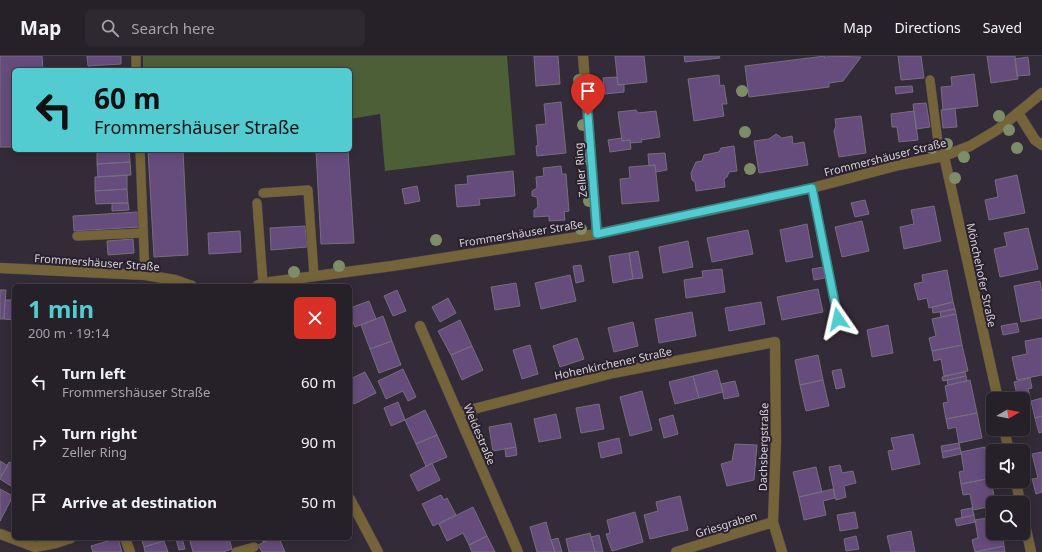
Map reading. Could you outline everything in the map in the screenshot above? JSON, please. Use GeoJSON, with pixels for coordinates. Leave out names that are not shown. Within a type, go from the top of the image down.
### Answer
{"type":"FeatureCollection","features":[{"type":"Feature","properties":{"kind":"street","name":"Zeller Ring"},"geometry":{"type":"LineString","coordinates":[[583,56],[597,234]]}},
{"type":"Feature","properties":{"kind":"street","name":"Frommershäuser Straße"},"geometry":{"type":"LineString","coordinates":[[260,284],[392,266],[597,234],[812,188],[899,165],[944,156],[970,146],[997,130],[1042,93]]}},
{"type":"Feature","properties":{"kind":"street"},"geometry":{"type":"LineString","coordinates":[[1018,113],[1035,140],[1042,145]]}},
{"type":"Feature","properties":{"kind":"street","name":"Mönchehofer Straße"},"geometry":{"type":"LineString","coordinates":[[944,156],[996,392]]}},
{"type":"Feature","properties":{"kind":"street","name":"Frommershäuser Straße"},"geometry":{"type":"LineString","coordinates":[[0,268],[145,275],[175,280],[186,284]]}},
{"type":"Feature","properties":{"kind":"street","name":"Weidestraße"},"geometry":{"type":"LineString","coordinates":[[420,326],[518,552]]}},
{"type":"Feature","properties":{"kind":"street","name":"Hohenkirchener Straße"},"geometry":{"type":"LineString","coordinates":[[458,413],[613,373],[776,342]]}},
{"type":"Feature","properties":{"kind":"street","name":"Dachsbergstraße"},"geometry":{"type":"LineString","coordinates":[[776,342],[776,440],[773,522],[782,552]]}},
{"type":"Feature","properties":{"kind":"street"},"geometry":{"type":"LineString","coordinates":[[352,503],[378,552]]}},
{"type":"Feature","properties":{"kind":"street","name":"Griesgraben"},"geometry":{"type":"LineString","coordinates":[[682,551],[773,522]]}},
{"type":"Feature","properties":{"kind":"street"},"geometry":{"type":"LineString","coordinates":[[0,534],[12,538]]}},
{"type":"Feature","properties":{"kind":"street"},"geometry":{"type":"LineString","coordinates":[[16,540],[35,547],[56,544],[67,540]]}},
{"type":"Feature","properties":{"kind":"street"},"geometry":{"type":"LineString","coordinates":[[126,540],[130,552]]}},
{"type":"Feature","properties":{"kind":"street"},"geometry":{"type":"LineString","coordinates":[[1028,540],[1031,552]]}},
{"type":"Feature","properties":{"kind":"lane"},"geometry":{"type":"LineString","coordinates":[[136,56],[136,68]]}},
{"type":"Feature","properties":{"kind":"lane"},"geometry":{"type":"LineString","coordinates":[[930,80],[938,142],[944,156]]}},
{"type":"Feature","properties":{"kind":"lane"},"geometry":{"type":"LineString","coordinates":[[140,152],[145,275]]}},
{"type":"Feature","properties":{"kind":"lane"},"geometry":{"type":"LineString","coordinates":[[812,188],[838,319]]}},
{"type":"Feature","properties":{"kind":"lane"},"geometry":{"type":"LineString","coordinates":[[263,193],[308,190],[314,276]]}},
{"type":"Feature","properties":{"kind":"lane"},"geometry":{"type":"LineString","coordinates":[[257,203],[260,284]]}},
{"type":"Feature","properties":{"kind":"lane"},"geometry":{"type":"LineString","coordinates":[[77,236],[143,233]]}},
{"type":"Feature","properties":{"kind":"lane"},"geometry":{"type":"LineString","coordinates":[[236,552],[254,547]]}},
{"type":"Feature","properties":{"kind":"green space"},"geometry":{"type":"Polygon","coordinates":[[[143,56],[507,56],[515,155],[385,171],[380,114],[352,119],[352,68],[143,68],[143,56]]]}},
{"type":"Feature","properties":{"kind":"building"},"geometry":{"type":"Polygon","coordinates":[[[0,56],[42,56],[43,68],[12,68],[12,147],[0,147],[0,56]]]}},
{"type":"Feature","properties":{"kind":"building"},"geometry":{"type":"Polygon","coordinates":[[[87,56],[121,56],[121,64],[88,66],[87,56]]]}},
{"type":"Feature","properties":{"kind":"building"},"geometry":{"type":"Polygon","coordinates":[[[534,56],[558,56],[560,84],[536,86],[534,56]]]}},
{"type":"Feature","properties":{"kind":"building"},"geometry":{"type":"Polygon","coordinates":[[[615,56],[644,56],[647,82],[618,85],[615,56]]]}},
{"type":"Feature","properties":{"kind":"building"},"geometry":{"type":"Polygon","coordinates":[[[684,56],[719,56],[720,58],[685,62],[684,56]]]}},
{"type":"Feature","properties":{"kind":"building"},"geometry":{"type":"Polygon","coordinates":[[[825,56],[825,58],[828,56],[861,57],[843,81],[829,83],[829,87],[749,97],[745,66],[825,56]]]}},
{"type":"Feature","properties":{"kind":"building"},"geometry":{"type":"Polygon","coordinates":[[[898,56],[921,56],[924,78],[901,80],[898,56]]]}},
{"type":"Feature","properties":{"kind":"building"},"geometry":{"type":"Polygon","coordinates":[[[987,56],[1015,56],[1018,79],[991,83],[987,56]]]}},
{"type":"Feature","properties":{"kind":"building"},"geometry":{"type":"Polygon","coordinates":[[[1028,57],[1030,75],[1017,76],[1015,59],[1028,57]]]}},
{"type":"Feature","properties":{"kind":"building"},"geometry":{"type":"Polygon","coordinates":[[[974,74],[978,106],[943,110],[941,87],[952,86],[951,77],[974,74]]]}},
{"type":"Feature","properties":{"kind":"building"},"geometry":{"type":"Polygon","coordinates":[[[719,75],[720,86],[724,85],[727,104],[722,104],[724,116],[694,121],[688,79],[719,75]]]}},
{"type":"Feature","properties":{"kind":"building"},"geometry":{"type":"Polygon","coordinates":[[[617,77],[618,85],[624,84],[624,92],[605,94],[603,78],[617,77]]]}},
{"type":"Feature","properties":{"kind":"building"},"geometry":{"type":"Polygon","coordinates":[[[912,86],[913,92],[896,94],[895,87],[912,86]]]}},
{"type":"Feature","properties":{"kind":"building"},"geometry":{"type":"Polygon","coordinates":[[[561,102],[566,153],[537,156],[536,146],[538,145],[536,125],[546,124],[544,104],[561,102]]]}},
{"type":"Feature","properties":{"kind":"building"},"geometry":{"type":"Polygon","coordinates":[[[926,103],[930,127],[916,129],[913,104],[926,103]]]}},
{"type":"Feature","properties":{"kind":"building"},"geometry":{"type":"Polygon","coordinates":[[[955,108],[957,127],[943,128],[941,110],[955,108]]]}},
{"type":"Feature","properties":{"kind":"building"},"geometry":{"type":"Polygon","coordinates":[[[636,110],[638,113],[656,111],[660,137],[641,140],[642,142],[630,143],[630,140],[622,141],[618,112],[636,110]]]}},
{"type":"Feature","properties":{"kind":"building"},"geometry":{"type":"Polygon","coordinates":[[[914,111],[918,140],[899,142],[897,127],[892,127],[891,114],[914,111]]]}},
{"type":"Feature","properties":{"kind":"building"},"geometry":{"type":"Polygon","coordinates":[[[861,116],[866,153],[839,157],[834,131],[836,126],[835,119],[861,116]]]}},
{"type":"Feature","properties":{"kind":"building"},"geometry":{"type":"Polygon","coordinates":[[[776,134],[782,138],[792,136],[793,144],[804,142],[808,165],[759,173],[754,141],[769,139],[776,134]]]}},
{"type":"Feature","properties":{"kind":"building"},"geometry":{"type":"Polygon","coordinates":[[[622,138],[622,141],[630,140],[631,149],[610,152],[608,140],[622,138]]]}},
{"type":"Feature","properties":{"kind":"building"},"geometry":{"type":"Polygon","coordinates":[[[734,146],[737,171],[729,172],[727,177],[724,179],[725,187],[696,191],[695,182],[692,180],[691,173],[696,162],[702,161],[704,155],[719,152],[721,148],[734,146]]]}},
{"type":"Feature","properties":{"kind":"building"},"geometry":{"type":"Polygon","coordinates":[[[97,152],[129,152],[130,162],[97,164],[97,152]]]}},
{"type":"Feature","properties":{"kind":"building"},"geometry":{"type":"Polygon","coordinates":[[[148,152],[183,152],[188,255],[154,257],[148,152]]]}},
{"type":"Feature","properties":{"kind":"building"},"geometry":{"type":"Polygon","coordinates":[[[316,152],[348,152],[354,243],[321,244],[316,152]]]}},
{"type":"Feature","properties":{"kind":"building"},"geometry":{"type":"Polygon","coordinates":[[[665,153],[667,170],[656,172],[655,165],[649,166],[648,154],[665,153]]]}},
{"type":"Feature","properties":{"kind":"building"},"geometry":{"type":"Polygon","coordinates":[[[130,162],[131,175],[98,177],[97,164],[130,162]]]}},
{"type":"Feature","properties":{"kind":"building"},"geometry":{"type":"Polygon","coordinates":[[[655,165],[659,201],[622,204],[620,179],[630,178],[629,167],[655,165]]]}},
{"type":"Feature","properties":{"kind":"building"},"geometry":{"type":"Polygon","coordinates":[[[561,166],[562,174],[566,174],[569,211],[564,212],[565,220],[549,221],[549,216],[534,217],[534,210],[538,207],[537,197],[532,196],[532,191],[537,188],[536,177],[544,176],[543,168],[561,166]]]}},
{"type":"Feature","properties":{"kind":"building"},"geometry":{"type":"Polygon","coordinates":[[[513,171],[515,196],[479,199],[480,205],[457,207],[455,185],[468,184],[467,176],[513,171]]]}},
{"type":"Feature","properties":{"kind":"building"},"geometry":{"type":"Polygon","coordinates":[[[127,175],[127,189],[95,191],[95,177],[127,175]]]}},
{"type":"Feature","properties":{"kind":"building"},"geometry":{"type":"Polygon","coordinates":[[[1017,175],[1025,213],[989,220],[985,200],[998,197],[995,180],[1017,175]]]}},
{"type":"Feature","properties":{"kind":"building"},"geometry":{"type":"Polygon","coordinates":[[[417,186],[420,201],[405,204],[402,189],[417,186]]]}},
{"type":"Feature","properties":{"kind":"building"},"geometry":{"type":"Polygon","coordinates":[[[127,189],[128,203],[96,204],[95,191],[127,189]]]}},
{"type":"Feature","properties":{"kind":"building"},"geometry":{"type":"Polygon","coordinates":[[[865,200],[869,214],[855,217],[851,203],[865,200]]]}},
{"type":"Feature","properties":{"kind":"building"},"geometry":{"type":"Polygon","coordinates":[[[112,203],[128,203],[129,210],[112,211],[112,203]]]}},
{"type":"Feature","properties":{"kind":"building"},"geometry":{"type":"Polygon","coordinates":[[[934,206],[941,241],[904,249],[900,227],[914,224],[911,210],[934,206]]]}},
{"type":"Feature","properties":{"kind":"building"},"geometry":{"type":"Polygon","coordinates":[[[138,212],[139,227],[74,231],[73,216],[138,212]]]}},
{"type":"Feature","properties":{"kind":"building"},"geometry":{"type":"Polygon","coordinates":[[[862,221],[869,251],[842,257],[835,227],[862,221]]]}},
{"type":"Feature","properties":{"kind":"building"},"geometry":{"type":"Polygon","coordinates":[[[807,224],[813,257],[786,262],[780,230],[807,224]]]}},
{"type":"Feature","properties":{"kind":"building"},"geometry":{"type":"Polygon","coordinates":[[[305,226],[307,247],[271,250],[270,228],[305,226]]]}},
{"type":"Feature","properties":{"kind":"building"},"geometry":{"type":"Polygon","coordinates":[[[1028,228],[1038,269],[1000,277],[994,249],[1007,246],[1004,233],[1028,228]]]}},
{"type":"Feature","properties":{"kind":"building"},"geometry":{"type":"Polygon","coordinates":[[[748,230],[753,254],[712,262],[707,238],[748,230]]]}},
{"type":"Feature","properties":{"kind":"building"},"geometry":{"type":"Polygon","coordinates":[[[240,231],[241,252],[209,254],[208,233],[240,231]]]}},
{"type":"Feature","properties":{"kind":"building"},"geometry":{"type":"Polygon","coordinates":[[[133,239],[134,253],[108,255],[107,241],[133,239]]]}},
{"type":"Feature","properties":{"kind":"building"},"geometry":{"type":"Polygon","coordinates":[[[688,241],[693,267],[663,273],[659,247],[688,241]]]}},
{"type":"Feature","properties":{"kind":"building"},"geometry":{"type":"Polygon","coordinates":[[[638,251],[643,278],[633,279],[629,253],[638,251]]]}},
{"type":"Feature","properties":{"kind":"building"},"geometry":{"type":"Polygon","coordinates":[[[629,253],[633,279],[613,283],[609,256],[629,253]]]}},
{"type":"Feature","properties":{"kind":"building"},"geometry":{"type":"Polygon","coordinates":[[[581,265],[584,281],[576,283],[573,266],[581,265]]]}},
{"type":"Feature","properties":{"kind":"building"},"geometry":{"type":"Polygon","coordinates":[[[823,267],[825,278],[814,280],[812,269],[823,267]]]}},
{"type":"Feature","properties":{"kind":"building"},"geometry":{"type":"Polygon","coordinates":[[[722,269],[725,292],[686,298],[684,280],[703,277],[702,271],[722,269]]]}},
{"type":"Feature","properties":{"kind":"building"},"geometry":{"type":"Polygon","coordinates":[[[947,270],[953,302],[929,308],[927,298],[918,300],[914,284],[923,282],[922,275],[947,270]]]}},
{"type":"Feature","properties":{"kind":"building"},"geometry":{"type":"Polygon","coordinates":[[[570,275],[576,301],[541,309],[535,283],[570,275]]]}},
{"type":"Feature","properties":{"kind":"building"},"geometry":{"type":"Polygon","coordinates":[[[1040,281],[1042,293],[1042,318],[1021,322],[1014,286],[1040,281]]]}},
{"type":"Feature","properties":{"kind":"building"},"geometry":{"type":"Polygon","coordinates":[[[516,283],[520,306],[495,310],[491,287],[516,283]]]}},
{"type":"Feature","properties":{"kind":"building"},"geometry":{"type":"Polygon","coordinates":[[[818,289],[823,312],[782,320],[777,297],[818,289]]]}},
{"type":"Feature","properties":{"kind":"building"},"geometry":{"type":"Polygon","coordinates":[[[0,290],[6,290],[4,319],[0,319],[0,290]]]}},
{"type":"Feature","properties":{"kind":"building"},"geometry":{"type":"Polygon","coordinates":[[[397,290],[406,311],[393,316],[384,296],[397,290]]]}},
{"type":"Feature","properties":{"kind":"building"},"geometry":{"type":"Polygon","coordinates":[[[448,298],[456,313],[440,322],[432,307],[448,298]]]}},
{"type":"Feature","properties":{"kind":"building"},"geometry":{"type":"Polygon","coordinates":[[[5,300],[12,300],[12,320],[4,319],[5,300]]]}},
{"type":"Feature","properties":{"kind":"building"},"geometry":{"type":"Polygon","coordinates":[[[369,301],[376,319],[355,327],[352,320],[352,307],[369,301]]]}},
{"type":"Feature","properties":{"kind":"building"},"geometry":{"type":"Polygon","coordinates":[[[761,302],[765,324],[729,331],[725,308],[761,302]]]}},
{"type":"Feature","properties":{"kind":"building"},"geometry":{"type":"Polygon","coordinates":[[[953,302],[955,309],[933,313],[932,307],[953,302]]]}},
{"type":"Feature","properties":{"kind":"building"},"geometry":{"type":"Polygon","coordinates":[[[955,309],[956,314],[941,317],[940,312],[955,309]]]}},
{"type":"Feature","properties":{"kind":"building"},"geometry":{"type":"Polygon","coordinates":[[[692,312],[696,336],[659,343],[655,319],[692,312]]]}},
{"type":"Feature","properties":{"kind":"building"},"geometry":{"type":"Polygon","coordinates":[[[956,314],[962,345],[932,351],[929,338],[936,336],[932,319],[956,314]]]}},
{"type":"Feature","properties":{"kind":"building"},"geometry":{"type":"Polygon","coordinates":[[[383,316],[392,341],[370,349],[361,325],[383,316]]]}},
{"type":"Feature","properties":{"kind":"building"},"geometry":{"type":"Polygon","coordinates":[[[460,320],[472,346],[451,355],[438,331],[460,320]]]}},
{"type":"Feature","properties":{"kind":"building"},"geometry":{"type":"Polygon","coordinates":[[[633,322],[638,346],[614,352],[608,328],[633,322]]]}},
{"type":"Feature","properties":{"kind":"building"},"geometry":{"type":"Polygon","coordinates":[[[1017,323],[1019,332],[1003,335],[1001,326],[1017,323]]]}},
{"type":"Feature","properties":{"kind":"building"},"geometry":{"type":"Polygon","coordinates":[[[888,325],[893,353],[872,357],[867,330],[888,325]]]}},
{"type":"Feature","properties":{"kind":"building"},"geometry":{"type":"Polygon","coordinates":[[[577,338],[584,359],[560,367],[553,346],[577,338]]]}},
{"type":"Feature","properties":{"kind":"building"},"geometry":{"type":"Polygon","coordinates":[[[1042,338],[1042,375],[1017,380],[1012,357],[1027,354],[1025,341],[1042,338]]]}},
{"type":"Feature","properties":{"kind":"building"},"geometry":{"type":"Polygon","coordinates":[[[392,341],[401,365],[379,373],[370,349],[392,341]]]}},
{"type":"Feature","properties":{"kind":"building"},"geometry":{"type":"Polygon","coordinates":[[[530,345],[538,374],[522,379],[513,350],[530,345]]]}},
{"type":"Feature","properties":{"kind":"building"},"geometry":{"type":"Polygon","coordinates":[[[962,345],[968,371],[944,376],[941,359],[934,361],[932,351],[962,345]]]}},
{"type":"Feature","properties":{"kind":"building"},"geometry":{"type":"Polygon","coordinates":[[[472,346],[483,370],[462,380],[451,355],[472,346]]]}},
{"type":"Feature","properties":{"kind":"building"},"geometry":{"type":"Polygon","coordinates":[[[818,355],[823,380],[800,385],[795,360],[818,355]]]}},
{"type":"Feature","properties":{"kind":"building"},"geometry":{"type":"Polygon","coordinates":[[[403,369],[416,397],[408,401],[403,391],[386,399],[378,381],[403,369]]]}},
{"type":"Feature","properties":{"kind":"building"},"geometry":{"type":"Polygon","coordinates":[[[841,369],[845,387],[836,389],[832,371],[841,369]]]}},
{"type":"Feature","properties":{"kind":"building"},"geometry":{"type":"Polygon","coordinates":[[[717,370],[723,392],[699,398],[693,376],[717,370]]]}},
{"type":"Feature","properties":{"kind":"building"},"geometry":{"type":"Polygon","coordinates":[[[365,372],[376,393],[354,404],[352,400],[352,378],[365,372]]]}},
{"type":"Feature","properties":{"kind":"building"},"geometry":{"type":"Polygon","coordinates":[[[965,372],[966,376],[943,381],[942,377],[965,372]]]}},
{"type":"Feature","properties":{"kind":"building"},"geometry":{"type":"Polygon","coordinates":[[[693,376],[699,398],[675,404],[669,382],[693,376]]]}},
{"type":"Feature","properties":{"kind":"building"},"geometry":{"type":"Polygon","coordinates":[[[966,376],[967,381],[948,385],[947,380],[966,376]]]}},
{"type":"Feature","properties":{"kind":"building"},"geometry":{"type":"Polygon","coordinates":[[[1030,378],[1032,388],[1028,389],[1029,392],[1016,392],[1014,382],[1030,378]]]}},
{"type":"Feature","properties":{"kind":"building"},"geometry":{"type":"Polygon","coordinates":[[[823,380],[829,406],[806,411],[800,385],[823,380]]]}},
{"type":"Feature","properties":{"kind":"building"},"geometry":{"type":"Polygon","coordinates":[[[970,380],[977,413],[946,419],[943,403],[948,402],[945,386],[970,380]]]}},
{"type":"Feature","properties":{"kind":"building"},"geometry":{"type":"Polygon","coordinates":[[[735,381],[739,396],[724,399],[721,384],[735,381]]]}},
{"type":"Feature","properties":{"kind":"building"},"geometry":{"type":"Polygon","coordinates":[[[642,391],[652,430],[630,436],[620,397],[642,391]]]}},
{"type":"Feature","properties":{"kind":"building"},"geometry":{"type":"Polygon","coordinates":[[[1042,398],[1042,416],[1035,418],[1031,401],[1042,398]]]}},
{"type":"Feature","properties":{"kind":"building"},"geometry":{"type":"Polygon","coordinates":[[[398,402],[405,420],[391,426],[384,408],[398,402]]]}},
{"type":"Feature","properties":{"kind":"building"},"geometry":{"type":"Polygon","coordinates":[[[599,404],[604,429],[581,433],[576,408],[599,404]]]}},
{"type":"Feature","properties":{"kind":"building"},"geometry":{"type":"Polygon","coordinates":[[[425,410],[437,435],[416,444],[405,420],[425,410]]]}},
{"type":"Feature","properties":{"kind":"building"},"geometry":{"type":"Polygon","coordinates":[[[977,413],[982,438],[959,443],[956,427],[948,429],[946,419],[977,413]]]}},
{"type":"Feature","properties":{"kind":"building"},"geometry":{"type":"Polygon","coordinates":[[[556,414],[561,438],[539,442],[534,419],[556,414]]]}},
{"type":"Feature","properties":{"kind":"building"},"geometry":{"type":"Polygon","coordinates":[[[673,415],[678,434],[664,438],[659,419],[673,415]]]}},
{"type":"Feature","properties":{"kind":"building"},"geometry":{"type":"Polygon","coordinates":[[[1042,416],[1042,432],[1039,433],[1035,418],[1042,416]]]}},
{"type":"Feature","properties":{"kind":"building"},"geometry":{"type":"Polygon","coordinates":[[[511,423],[516,447],[493,451],[489,427],[511,423]]]}},
{"type":"Feature","properties":{"kind":"building"},"geometry":{"type":"Polygon","coordinates":[[[913,434],[920,464],[892,470],[888,451],[894,450],[891,438],[913,434]]]}},
{"type":"Feature","properties":{"kind":"building"},"geometry":{"type":"Polygon","coordinates":[[[437,435],[447,457],[426,466],[416,444],[437,435]]]}},
{"type":"Feature","properties":{"kind":"building"},"geometry":{"type":"Polygon","coordinates":[[[619,438],[622,453],[601,458],[598,443],[619,438]]]}},
{"type":"Feature","properties":{"kind":"building"},"geometry":{"type":"Polygon","coordinates":[[[959,443],[960,448],[942,452],[941,446],[959,443]]]}},
{"type":"Feature","properties":{"kind":"building"},"geometry":{"type":"Polygon","coordinates":[[[735,444],[757,445],[754,480],[727,486],[721,464],[732,461],[735,444]]]}},
{"type":"Feature","properties":{"kind":"building"},"geometry":{"type":"Polygon","coordinates":[[[516,447],[517,455],[506,457],[505,449],[516,447]]]}},
{"type":"Feature","properties":{"kind":"building"},"geometry":{"type":"Polygon","coordinates":[[[985,447],[986,479],[961,484],[959,472],[964,471],[961,452],[985,447]]]}},
{"type":"Feature","properties":{"kind":"building"},"geometry":{"type":"Polygon","coordinates":[[[960,448],[961,454],[943,458],[942,452],[960,448]]]}},
{"type":"Feature","properties":{"kind":"building"},"geometry":{"type":"Polygon","coordinates":[[[1042,452],[1042,492],[1036,494],[1032,479],[1038,478],[1032,454],[1042,452]]]}},
{"type":"Feature","properties":{"kind":"building"},"geometry":{"type":"Polygon","coordinates":[[[0,461],[8,466],[0,477],[0,461]]]}},
{"type":"Feature","properties":{"kind":"building"},"geometry":{"type":"Polygon","coordinates":[[[9,462],[12,463],[12,487],[0,479],[9,462]]]}},
{"type":"Feature","properties":{"kind":"building"},"geometry":{"type":"Polygon","coordinates":[[[432,463],[440,480],[418,491],[410,475],[432,463]]]}},
{"type":"Feature","properties":{"kind":"building"},"geometry":{"type":"Polygon","coordinates":[[[840,465],[842,473],[853,471],[856,483],[844,486],[846,497],[836,500],[829,467],[840,465]]]}},
{"type":"Feature","properties":{"kind":"building"},"geometry":{"type":"Polygon","coordinates":[[[816,467],[822,492],[799,497],[793,472],[816,467]]]}},
{"type":"Feature","properties":{"kind":"building"},"geometry":{"type":"Polygon","coordinates":[[[986,479],[986,488],[993,488],[994,496],[986,496],[986,507],[973,510],[970,494],[963,495],[961,484],[986,479]]]}},
{"type":"Feature","properties":{"kind":"building"},"geometry":{"type":"Polygon","coordinates":[[[0,489],[12,495],[12,498],[0,521],[0,489]]]}},
{"type":"Feature","properties":{"kind":"building"},"geometry":{"type":"Polygon","coordinates":[[[833,489],[835,498],[823,501],[826,515],[804,520],[799,497],[833,489]]]}},
{"type":"Feature","properties":{"kind":"building"},"geometry":{"type":"Polygon","coordinates":[[[441,495],[444,500],[447,498],[456,515],[433,526],[422,504],[441,495]]]}},
{"type":"Feature","properties":{"kind":"building"},"geometry":{"type":"Polygon","coordinates":[[[680,496],[688,530],[650,539],[644,515],[658,511],[656,502],[680,496]]]}},
{"type":"Feature","properties":{"kind":"building"},"geometry":{"type":"Polygon","coordinates":[[[473,507],[487,536],[469,545],[463,533],[447,541],[439,524],[473,507]]]}},
{"type":"Feature","properties":{"kind":"building"},"geometry":{"type":"Polygon","coordinates":[[[972,508],[974,515],[962,518],[961,510],[972,508]]]}},
{"type":"Feature","properties":{"kind":"building"},"geometry":{"type":"Polygon","coordinates":[[[635,512],[643,542],[612,551],[606,534],[610,533],[607,520],[635,512]]]}},
{"type":"Feature","properties":{"kind":"building"},"geometry":{"type":"Polygon","coordinates":[[[855,512],[858,528],[840,531],[837,515],[855,512]]]}},
{"type":"Feature","properties":{"kind":"building"},"geometry":{"type":"Polygon","coordinates":[[[974,515],[975,522],[957,526],[955,519],[974,515]]]}},
{"type":"Feature","properties":{"kind":"building"},"geometry":{"type":"Polygon","coordinates":[[[986,518],[986,540],[1003,540],[1004,546],[975,552],[972,540],[978,538],[975,520],[986,518]]]}},
{"type":"Feature","properties":{"kind":"building"},"geometry":{"type":"Polygon","coordinates":[[[546,522],[555,552],[537,552],[530,527],[546,522]]]}},
{"type":"Feature","properties":{"kind":"building"},"geometry":{"type":"Polygon","coordinates":[[[911,531],[915,552],[891,552],[887,536],[911,531]]]}},
{"type":"Feature","properties":{"kind":"building"},"geometry":{"type":"Polygon","coordinates":[[[590,533],[595,552],[569,552],[566,539],[590,533]]]}},
{"type":"Feature","properties":{"kind":"building"},"geometry":{"type":"Polygon","coordinates":[[[599,535],[603,552],[595,552],[591,537],[599,535]]]}},
{"type":"Feature","properties":{"kind":"building"},"geometry":{"type":"Polygon","coordinates":[[[487,536],[495,552],[472,552],[469,545],[487,536]]]}},
{"type":"Feature","properties":{"kind":"building"},"geometry":{"type":"Polygon","coordinates":[[[856,536],[859,549],[846,551],[844,539],[856,536]]]}},
{"type":"Feature","properties":{"kind":"building"},"geometry":{"type":"Polygon","coordinates":[[[558,538],[562,552],[555,552],[551,540],[558,538]]]}},
{"type":"Feature","properties":{"kind":"building"},"geometry":{"type":"Polygon","coordinates":[[[111,540],[119,540],[122,552],[93,552],[91,546],[111,540]]]}},
{"type":"Feature","properties":{"kind":"building"},"geometry":{"type":"Polygon","coordinates":[[[142,540],[164,540],[164,541],[144,547],[142,540]]]}},
{"type":"Feature","properties":{"kind":"building"},"geometry":{"type":"Polygon","coordinates":[[[176,540],[183,540],[185,549],[179,550],[176,540]]]}},
{"type":"Feature","properties":{"kind":"building"},"geometry":{"type":"Polygon","coordinates":[[[190,540],[230,540],[232,549],[223,552],[193,552],[190,540]]]}},
{"type":"Feature","properties":{"kind":"building"},"geometry":{"type":"Polygon","coordinates":[[[269,540],[280,540],[285,552],[262,552],[258,545],[269,540]]]}},
{"type":"Feature","properties":{"kind":"building"},"geometry":{"type":"Polygon","coordinates":[[[164,541],[168,552],[145,552],[144,547],[164,541]]]}},
{"type":"Feature","properties":{"kind":"building"},"geometry":{"type":"Polygon","coordinates":[[[1004,546],[1005,552],[975,552],[1004,546]]]}},
{"type":"Feature","properties":{"kind":"route"},"geometry":{"type":"LineString","coordinates":[[588,115],[597,234],[812,188],[838,319]]}}]}
